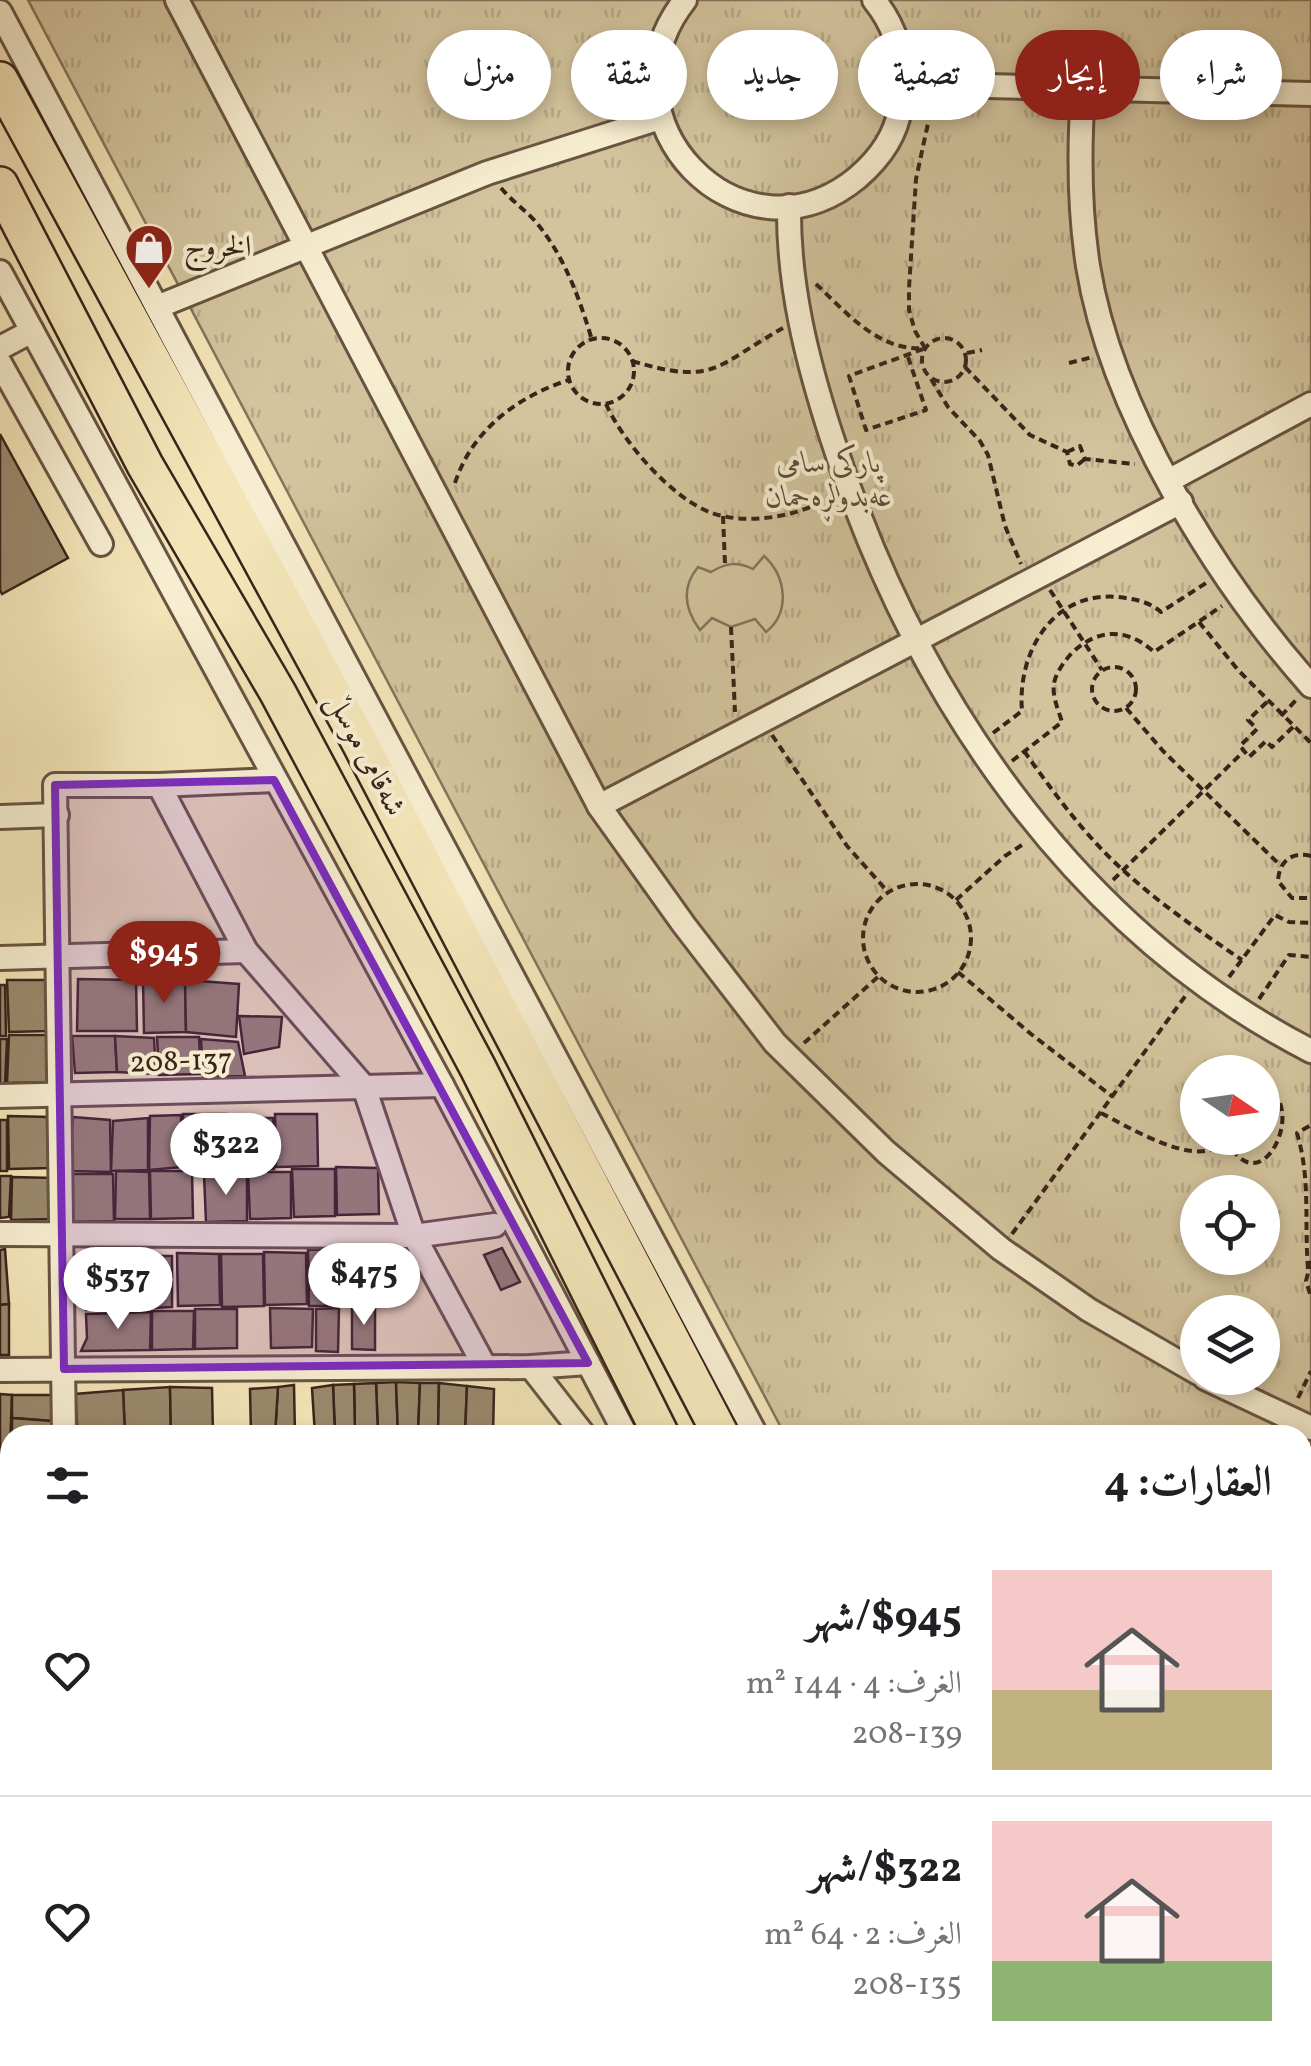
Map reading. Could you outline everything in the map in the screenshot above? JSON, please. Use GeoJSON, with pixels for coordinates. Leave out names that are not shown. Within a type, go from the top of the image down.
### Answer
{"type":"FeatureCollection","features":[{"type":"Feature","properties":{"kind":"highway","name":"شەقامی موسڵ"},"geometry":{"type":"LineString","coordinates":[[0,80],[143,314],[320,670],[716,1425]]}},
{"type":"Feature","properties":{"kind":"highway","name":"شەقامی موسڵ"},"geometry":{"type":"LineString","coordinates":[[0,185],[146,465],[278,693],[478,1068],[656,1425]]}},
{"type":"Feature","properties":{"kind":"highway"},"geometry":{"type":"LineString","coordinates":[[278,693],[303,689],[320,670]]}},
{"type":"Feature","properties":{"kind":"highway"},"geometry":{"type":"LineString","coordinates":[[318,767],[324,752],[336,743],[360,743]]}},
{"type":"Feature","properties":{"kind":"street"},"geometry":{"type":"LineString","coordinates":[[178,0],[599,806],[684,925],[775,1044],[886,1152],[1001,1249],[1088,1310],[1180,1364]]}},
{"type":"Feature","properties":{"kind":"street"},"geometry":{"type":"LineString","coordinates":[[667,30],[685,0]]}},
{"type":"Feature","properties":{"kind":"street"},"geometry":{"type":"LineString","coordinates":[[874,0],[891,30]]}},
{"type":"Feature","properties":{"kind":"street"},"geometry":{"type":"LineString","coordinates":[[0,12],[143,314],[751,1425]]}},
{"type":"Feature","properties":{"kind":"street"},"geometry":{"type":"LineString","coordinates":[[1140,92],[1311,94]]}},
{"type":"Feature","properties":{"kind":"street"},"geometry":{"type":"LineString","coordinates":[[143,314],[488,173],[654,120]]}},
{"type":"Feature","properties":{"kind":"street"},"geometry":{"type":"LineString","coordinates":[[661,120],[669,140],[699,178],[741,200],[765,206],[818,200],[846,187],[870,167],[888,143],[897,120]]}},
{"type":"Feature","properties":{"kind":"street"},"geometry":{"type":"LineString","coordinates":[[1081,120],[1079,155],[1088,268],[1114,358],[1147,440],[1223,572],[1311,686]]}},
{"type":"Feature","properties":{"kind":"street"},"geometry":{"type":"LineString","coordinates":[[789,206],[788,249],[800,319],[812,376],[847,486],[883,575],[951,707],[996,774],[1066,862],[1197,979],[1311,1051]]}},
{"type":"Feature","properties":{"kind":"street"},"geometry":{"type":"LineString","coordinates":[[0,272],[442,1085],[621,1425]]}},
{"type":"Feature","properties":{"kind":"street"},"geometry":{"type":"LineString","coordinates":[[0,348],[32,331]]}},
{"type":"Feature","properties":{"kind":"street"},"geometry":{"type":"LineString","coordinates":[[0,362],[102,544]]}},
{"type":"Feature","properties":{"kind":"street"},"geometry":{"type":"LineString","coordinates":[[1165,471],[1311,404]]}},
{"type":"Feature","properties":{"kind":"street"},"geometry":{"type":"LineString","coordinates":[[66,481],[101,460]]}},
{"type":"Feature","properties":{"kind":"street"},"geometry":{"type":"LineString","coordinates":[[599,806],[1181,502]]}},
{"type":"Feature","properties":{"kind":"street"},"geometry":{"type":"LineString","coordinates":[[64,1425],[55,786],[274,780]]}},
{"type":"Feature","properties":{"kind":"street"},"geometry":{"type":"LineString","coordinates":[[159,785],[246,951],[364,1087],[414,1236],[485,1367]]}},
{"type":"Feature","properties":{"kind":"street"},"geometry":{"type":"LineString","coordinates":[[0,817],[58,815]]}},
{"type":"Feature","properties":{"kind":"street"},"geometry":{"type":"LineString","coordinates":[[0,958],[246,951]]}},
{"type":"Feature","properties":{"kind":"street","name":"208-137"},"geometry":{"type":"LineString","coordinates":[[0,1096],[442,1085]]}},
{"type":"Feature","properties":{"kind":"street"},"geometry":{"type":"LineString","coordinates":[[0,1234],[414,1236],[495,1225]]}},
{"type":"Feature","properties":{"kind":"street"},"geometry":{"type":"LineString","coordinates":[[0,1370],[532,1367],[588,1363]]}},
{"type":"Feature","properties":{"kind":"street"},"geometry":{"type":"LineString","coordinates":[[532,1367],[576,1425]]}},
{"type":"Feature","properties":{"kind":"street"},"geometry":{"type":"LineString","coordinates":[[1241,1395],[1304,1425]]}},
{"type":"Feature","properties":{"kind":"path"},"geometry":{"type":"LineString","coordinates":[[929,120],[916,179],[909,288],[914,332],[925,348],[922,366],[948,406],[980,441],[988,455],[1005,526],[1035,579],[1061,609],[1102,670]]}},
{"type":"Feature","properties":{"kind":"path"},"geometry":{"type":"LineString","coordinates":[[488,173],[536,222],[564,264],[592,340]]}},
{"type":"Feature","properties":{"kind":"path"},"geometry":{"type":"LineString","coordinates":[[788,249],[812,280],[873,334],[906,350],[925,348]]}},
{"type":"Feature","properties":{"kind":"path"},"geometry":{"type":"LineString","coordinates":[[632,361],[664,370],[703,373],[800,319]]}},
{"type":"Feature","properties":{"kind":"path"},"geometry":{"type":"LineString","coordinates":[[908,357],[926,410],[866,430],[848,376],[908,357],[943,338],[957,342],[966,354],[966,367],[952,382],[931,379]]}},
{"type":"Feature","properties":{"kind":"path"},"geometry":{"type":"LineString","coordinates":[[592,340],[612,340],[628,352],[632,361],[634,372],[626,393],[606,404],[587,402],[569,380],[575,350],[592,340]]}},
{"type":"Feature","properties":{"kind":"path"},"geometry":{"type":"LineString","coordinates":[[966,354],[982,350]]}},
{"type":"Feature","properties":{"kind":"path"},"geometry":{"type":"LineString","coordinates":[[912,369],[922,366]]}},
{"type":"Feature","properties":{"kind":"path"},"geometry":{"type":"LineString","coordinates":[[966,367],[1030,435],[1066,452],[1070,464],[1081,464],[1085,459]]}},
{"type":"Feature","properties":{"kind":"path"},"geometry":{"type":"LineString","coordinates":[[446,513],[459,470],[486,430],[526,396],[569,380]]}},
{"type":"Feature","properties":{"kind":"path"},"geometry":{"type":"LineString","coordinates":[[606,404],[626,440],[674,489],[710,513],[765,517],[815,506],[847,486]]}},
{"type":"Feature","properties":{"kind":"path"},"geometry":{"type":"LineString","coordinates":[[1066,452],[1080,446],[1085,459]]}},
{"type":"Feature","properties":{"kind":"path"},"geometry":{"type":"LineString","coordinates":[[1085,459],[1142,464],[1165,471]]}},
{"type":"Feature","properties":{"kind":"path"},"geometry":{"type":"LineString","coordinates":[[723,516],[726,564]]}},
{"type":"Feature","properties":{"kind":"path"},"geometry":{"type":"LineString","coordinates":[[977,745],[1022,711],[1020,689],[1025,666],[1036,640],[1061,609],[1085,598],[1104,596],[1134,598],[1161,612],[1223,572]]}},
{"type":"Feature","properties":{"kind":"path"},"geometry":{"type":"LineString","coordinates":[[996,774],[1062,722],[1054,699],[1054,680],[1083,643],[1100,634],[1122,633],[1154,652],[1239,595]]}},
{"type":"Feature","properties":{"kind":"path"},"geometry":{"type":"LineString","coordinates":[[1198,622],[1267,702],[1311,743]]}},
{"type":"Feature","properties":{"kind":"path"},"geometry":{"type":"LineString","coordinates":[[731,627],[736,734]]}},
{"type":"Feature","properties":{"kind":"path"},"geometry":{"type":"LineString","coordinates":[[1115,666],[1133,677],[1136,691],[1126,708],[1103,709],[1093,698],[1092,682],[1102,670],[1115,666]]}},
{"type":"Feature","properties":{"kind":"path"},"geometry":{"type":"LineString","coordinates":[[1267,702],[1248,720],[1257,730],[1240,746],[1250,757],[1266,741],[1272,747],[1293,727]]}},
{"type":"Feature","properties":{"kind":"path"},"geometry":{"type":"LineString","coordinates":[[1126,708],[1281,866]]}},
{"type":"Feature","properties":{"kind":"path"},"geometry":{"type":"LineString","coordinates":[[762,720],[848,846],[888,892]]}},
{"type":"Feature","properties":{"kind":"path"},"geometry":{"type":"LineString","coordinates":[[1100,894],[1244,751]]}},
{"type":"Feature","properties":{"kind":"path"},"geometry":{"type":"LineString","coordinates":[[1024,752],[1064,808],[1122,870],[1242,960]]}},
{"type":"Feature","properties":{"kind":"path"},"geometry":{"type":"LineString","coordinates":[[956,900],[1005,856],[1043,832]]}},
{"type":"Feature","properties":{"kind":"path"},"geometry":{"type":"LineString","coordinates":[[1311,856],[1292,856],[1281,866],[1278,881],[1285,894],[1299,900],[1311,898]]}},
{"type":"Feature","properties":{"kind":"path"},"geometry":{"type":"LineString","coordinates":[[923,884],[941,889],[956,900],[970,928],[966,958],[945,984],[910,991],[878,976],[864,948],[863,932],[867,916],[888,892],[905,885],[923,884]]}},
{"type":"Feature","properties":{"kind":"path"},"geometry":{"type":"LineString","coordinates":[[1218,992],[1275,915],[1289,922],[1311,923]]}},
{"type":"Feature","properties":{"kind":"path"},"geometry":{"type":"LineString","coordinates":[[1250,1014],[1289,956],[1311,956]]}},
{"type":"Feature","properties":{"kind":"path"},"geometry":{"type":"LineString","coordinates":[[958,972],[1067,1064],[1113,1097]]}},
{"type":"Feature","properties":{"kind":"path"},"geometry":{"type":"LineString","coordinates":[[790,1058],[878,976]]}},
{"type":"Feature","properties":{"kind":"path"},"geometry":{"type":"LineString","coordinates":[[1001,1249],[1197,979]]}},
{"type":"Feature","properties":{"kind":"path"},"geometry":{"type":"LineString","coordinates":[[1280,1092],[1288,1098]]}},
{"type":"Feature","properties":{"kind":"path"},"geometry":{"type":"LineString","coordinates":[[1102,1113],[1146,1136],[1180,1147]]}},
{"type":"Feature","properties":{"kind":"path"},"geometry":{"type":"LineString","coordinates":[[1292,1144],[1298,1120]]}},
{"type":"Feature","properties":{"kind":"path"},"geometry":{"type":"LineString","coordinates":[[1297,1132],[1311,1124]]}},
{"type":"Feature","properties":{"kind":"path"},"geometry":{"type":"LineString","coordinates":[[1297,1132],[1308,1156],[1311,1185],[1306,1281],[1311,1296]]}},
{"type":"Feature","properties":{"kind":"path"},"geometry":{"type":"LineString","coordinates":[[1242,1155],[1248,1160],[1273,1160]]}},
{"type":"Feature","properties":{"kind":"path"},"geometry":{"type":"LineString","coordinates":[[1308,1268],[1311,1262]]}},
{"type":"Feature","properties":{"kind":"path"},"geometry":{"type":"LineString","coordinates":[[1288,1418],[1311,1371]]}},
{"type":"Feature","properties":{"kind":"highlighted area"},"geometry":{"type":"Polygon","coordinates":[[[274,780],[588,1363],[64,1369],[55,785],[274,780]]]}},
{"type":"Feature","properties":{"kind":"green space","name":"پارکی سامی عەبدولڕەحمان"},"geometry":{"type":"Polygon","coordinates":[[[28,0],[1311,0],[1311,1425],[780,1425],[28,0]]]}},
{"type":"Feature","properties":{"kind":"green space"},"geometry":{"type":"Polygon","coordinates":[[[764,556],[777,574],[783,594],[774,624],[766,632],[755,619],[731,627],[712,618],[700,630],[687,599],[689,583],[698,567],[711,572],[732,564],[753,569],[764,556]]]}},
{"type":"Feature","properties":{"kind":"building"},"geometry":{"type":"Polygon","coordinates":[[[0,434],[68,558],[2,594],[0,590],[0,434]]]}},
{"type":"Feature","properties":{"kind":"building"},"geometry":{"type":"Polygon","coordinates":[[[78,979],[136,980],[137,1031],[77,1031],[78,979]]]}},
{"type":"Feature","properties":{"kind":"building"},"geometry":{"type":"Polygon","coordinates":[[[7,980],[49,980],[50,1031],[9,1032],[7,980]]]}},
{"type":"Feature","properties":{"kind":"building"},"geometry":{"type":"Polygon","coordinates":[[[143,980],[185,980],[186,1032],[144,1033],[143,980]]]}},
{"type":"Feature","properties":{"kind":"building"},"geometry":{"type":"Polygon","coordinates":[[[185,980],[239,984],[236,1037],[186,1032],[185,980]]]}},
{"type":"Feature","properties":{"kind":"building"},"geometry":{"type":"Polygon","coordinates":[[[0,985],[5,985],[6,1036],[0,1036],[0,985]]]}},
{"type":"Feature","properties":{"kind":"building"},"geometry":{"type":"Polygon","coordinates":[[[239,1016],[282,1017],[279,1047],[244,1054],[239,1016]]]}},
{"type":"Feature","properties":{"kind":"building"},"geometry":{"type":"Polygon","coordinates":[[[9,1035],[51,1035],[49,1082],[7,1083],[9,1035]]]}},
{"type":"Feature","properties":{"kind":"building"},"geometry":{"type":"Polygon","coordinates":[[[72,1036],[115,1036],[117,1072],[75,1073],[72,1036]]]}},
{"type":"Feature","properties":{"kind":"building"},"geometry":{"type":"Polygon","coordinates":[[[115,1036],[154,1038],[156,1074],[117,1072],[115,1036]]]}},
{"type":"Feature","properties":{"kind":"building"},"geometry":{"type":"Polygon","coordinates":[[[157,1037],[199,1037],[201,1074],[159,1075],[157,1037]]]}},
{"type":"Feature","properties":{"kind":"building"},"geometry":{"type":"Polygon","coordinates":[[[0,1039],[7,1039],[5,1086],[0,1086],[0,1039]]]}},
{"type":"Feature","properties":{"kind":"building"},"geometry":{"type":"Polygon","coordinates":[[[201,1039],[238,1042],[245,1076],[203,1077],[201,1039]]]}},
{"type":"Feature","properties":{"kind":"building"},"geometry":{"type":"Polygon","coordinates":[[[183,1114],[226,1114],[226,1166],[185,1167],[183,1114]]]}},
{"type":"Feature","properties":{"kind":"building"},"geometry":{"type":"Polygon","coordinates":[[[275,1114],[317,1114],[318,1166],[276,1167],[275,1114]]]}},
{"type":"Feature","properties":{"kind":"building"},"geometry":{"type":"Polygon","coordinates":[[[181,1115],[182,1167],[149,1170],[150,1116],[181,1115]]]}},
{"type":"Feature","properties":{"kind":"building"},"geometry":{"type":"Polygon","coordinates":[[[8,1116],[50,1117],[51,1168],[9,1169],[8,1116]]]}},
{"type":"Feature","properties":{"kind":"building"},"geometry":{"type":"Polygon","coordinates":[[[73,1117],[110,1120],[111,1172],[69,1171],[73,1117]]]}},
{"type":"Feature","properties":{"kind":"building"},"geometry":{"type":"Polygon","coordinates":[[[148,1118],[148,1170],[111,1171],[113,1121],[148,1118]]]}},
{"type":"Feature","properties":{"kind":"building"},"geometry":{"type":"Polygon","coordinates":[[[231,1118],[273,1118],[274,1169],[232,1170],[231,1118]]]}},
{"type":"Feature","properties":{"kind":"building"},"geometry":{"type":"Polygon","coordinates":[[[0,1120],[7,1120],[7,1171],[0,1171],[0,1120]]]}},
{"type":"Feature","properties":{"kind":"building"},"geometry":{"type":"Polygon","coordinates":[[[336,1167],[378,1168],[379,1214],[337,1215],[336,1167]]]}},
{"type":"Feature","properties":{"kind":"building"},"geometry":{"type":"Polygon","coordinates":[[[292,1169],[335,1169],[335,1216],[294,1217],[292,1169]]]}},
{"type":"Feature","properties":{"kind":"building"},"geometry":{"type":"Polygon","coordinates":[[[116,1171],[149,1172],[150,1219],[115,1219],[116,1171]]]}},
{"type":"Feature","properties":{"kind":"building"},"geometry":{"type":"Polygon","coordinates":[[[150,1171],[192,1171],[193,1218],[151,1219],[150,1171]]]}},
{"type":"Feature","properties":{"kind":"building"},"geometry":{"type":"Polygon","coordinates":[[[248,1172],[291,1172],[291,1218],[250,1219],[248,1172]]]}},
{"type":"Feature","properties":{"kind":"building"},"geometry":{"type":"Polygon","coordinates":[[[71,1174],[113,1174],[114,1221],[72,1222],[71,1174]]]}},
{"type":"Feature","properties":{"kind":"building"},"geometry":{"type":"Polygon","coordinates":[[[204,1174],[247,1174],[247,1221],[206,1222],[204,1174]]]}},
{"type":"Feature","properties":{"kind":"building"},"geometry":{"type":"Polygon","coordinates":[[[0,1176],[11,1176],[9,1217],[0,1218],[0,1176]]]}},
{"type":"Feature","properties":{"kind":"building"},"geometry":{"type":"Polygon","coordinates":[[[12,1177],[54,1178],[52,1219],[11,1220],[12,1177]]]}},
{"type":"Feature","properties":{"kind":"building"},"geometry":{"type":"Polygon","coordinates":[[[378,1245],[379,1302],[357,1302],[355,1246],[378,1245]]]}},
{"type":"Feature","properties":{"kind":"building"},"geometry":{"type":"Polygon","coordinates":[[[355,1248],[356,1305],[334,1305],[332,1249],[355,1248]]]}},
{"type":"Feature","properties":{"kind":"building"},"geometry":{"type":"Polygon","coordinates":[[[502,1248],[520,1282],[501,1290],[484,1255],[502,1248]]]}},
{"type":"Feature","properties":{"kind":"building"},"geometry":{"type":"Polygon","coordinates":[[[5,1249],[9,1304],[0,1305],[0,1250],[5,1249]]]}},
{"type":"Feature","properties":{"kind":"building"},"geometry":{"type":"Polygon","coordinates":[[[330,1249],[331,1306],[309,1306],[308,1250],[330,1249]]]}},
{"type":"Feature","properties":{"kind":"building"},"geometry":{"type":"Polygon","coordinates":[[[264,1252],[306,1253],[307,1304],[265,1305],[264,1252]]]}},
{"type":"Feature","properties":{"kind":"building"},"geometry":{"type":"Polygon","coordinates":[[[177,1253],[219,1254],[220,1305],[178,1306],[177,1253]]]}},
{"type":"Feature","properties":{"kind":"building"},"geometry":{"type":"Polygon","coordinates":[[[221,1254],[263,1254],[264,1306],[222,1307],[221,1254]]]}},
{"type":"Feature","properties":{"kind":"building"},"geometry":{"type":"Polygon","coordinates":[[[129,1256],[172,1256],[172,1307],[131,1309],[129,1256]]]}},
{"type":"Feature","properties":{"kind":"building"},"geometry":{"type":"Polygon","coordinates":[[[85,1257],[127,1257],[128,1309],[86,1310],[85,1257]]]}},
{"type":"Feature","properties":{"kind":"building"},"geometry":{"type":"Polygon","coordinates":[[[9,1304],[9,1355],[0,1355],[0,1305],[9,1304]]]}},
{"type":"Feature","properties":{"kind":"building"},"geometry":{"type":"Polygon","coordinates":[[[375,1306],[375,1350],[352,1349],[352,1307],[375,1306]]]}},
{"type":"Feature","properties":{"kind":"building"},"geometry":{"type":"Polygon","coordinates":[[[270,1308],[313,1309],[312,1347],[271,1348],[270,1308]]]}},
{"type":"Feature","properties":{"kind":"building"},"geometry":{"type":"Polygon","coordinates":[[[339,1308],[338,1352],[316,1351],[316,1309],[339,1308]]]}},
{"type":"Feature","properties":{"kind":"building"},"geometry":{"type":"Polygon","coordinates":[[[195,1309],[237,1309],[237,1348],[195,1349],[195,1309]]]}},
{"type":"Feature","properties":{"kind":"building"},"geometry":{"type":"Polygon","coordinates":[[[152,1311],[194,1311],[193,1349],[152,1350],[152,1311]]]}},
{"type":"Feature","properties":{"kind":"building"},"geometry":{"type":"Polygon","coordinates":[[[151,1312],[150,1350],[81,1351],[87,1338],[86,1314],[151,1312]]]}},
{"type":"Feature","properties":{"kind":"building"},"geometry":{"type":"Polygon","coordinates":[[[396,1382],[398,1425],[378,1425],[376,1383],[396,1382]]]}},
{"type":"Feature","properties":{"kind":"building"},"geometry":{"type":"Polygon","coordinates":[[[396,1382],[420,1383],[418,1425],[398,1425],[396,1382]]]}},
{"type":"Feature","properties":{"kind":"building"},"geometry":{"type":"Polygon","coordinates":[[[376,1383],[378,1425],[355,1425],[354,1384],[376,1383]]]}},
{"type":"Feature","properties":{"kind":"building"},"geometry":{"type":"Polygon","coordinates":[[[420,1383],[439,1383],[438,1425],[418,1425],[420,1383]]]}},
{"type":"Feature","properties":{"kind":"building"},"geometry":{"type":"Polygon","coordinates":[[[439,1383],[467,1386],[465,1425],[438,1425],[439,1383]]]}},
{"type":"Feature","properties":{"kind":"building"},"geometry":{"type":"Polygon","coordinates":[[[354,1384],[355,1425],[335,1425],[333,1385],[354,1384]]]}},
{"type":"Feature","properties":{"kind":"building"},"geometry":{"type":"Polygon","coordinates":[[[294,1385],[295,1425],[276,1425],[278,1387],[294,1385]]]}},
{"type":"Feature","properties":{"kind":"building"},"geometry":{"type":"Polygon","coordinates":[[[333,1385],[335,1425],[314,1425],[312,1388],[333,1385]]]}},
{"type":"Feature","properties":{"kind":"building"},"geometry":{"type":"Polygon","coordinates":[[[467,1386],[494,1389],[493,1425],[465,1425],[467,1386]]]}},
{"type":"Feature","properties":{"kind":"building"},"geometry":{"type":"Polygon","coordinates":[[[170,1387],[171,1425],[125,1425],[123,1390],[170,1387]]]}},
{"type":"Feature","properties":{"kind":"building"},"geometry":{"type":"Polygon","coordinates":[[[170,1387],[212,1388],[213,1425],[171,1425],[170,1387]]]}},
{"type":"Feature","properties":{"kind":"building"},"geometry":{"type":"Polygon","coordinates":[[[278,1387],[276,1425],[251,1425],[250,1389],[278,1387]]]}},
{"type":"Feature","properties":{"kind":"building"},"geometry":{"type":"Polygon","coordinates":[[[123,1390],[125,1425],[77,1425],[75,1394],[123,1390]]]}},
{"type":"Feature","properties":{"kind":"building"},"geometry":{"type":"Polygon","coordinates":[[[0,1394],[12,1395],[11,1425],[0,1425],[0,1394]]]}},
{"type":"Feature","properties":{"kind":"building"},"geometry":{"type":"Polygon","coordinates":[[[12,1395],[53,1395],[52,1421],[12,1418],[12,1395]]]}},
{"type":"Feature","properties":{"kind":"building"},"geometry":{"type":"Polygon","coordinates":[[[12,1418],[52,1421],[52,1425],[12,1425],[12,1418]]]}},
{"type":"Feature","properties":{"kind":"place","name":"الخروج"},"geometry":{"type":"Point","coordinates":[149,290]}}]}
